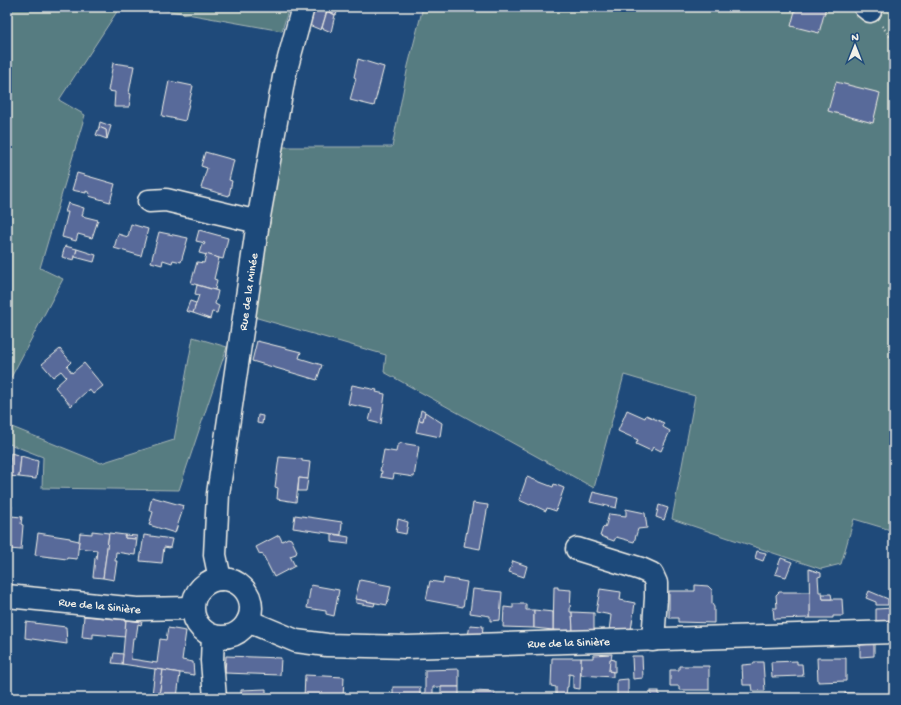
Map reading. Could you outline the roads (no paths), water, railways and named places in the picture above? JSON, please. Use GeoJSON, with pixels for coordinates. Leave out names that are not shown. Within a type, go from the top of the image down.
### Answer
{"type":"FeatureCollection","features":[{"type":"Feature","properties":{"kind":"street","name":"Rue de la Minée"},"geometry":{"type":"LineString","coordinates":[[220,579],[216,555],[218,494],[258,222],[284,77],[304,7]]}},
{"type":"Feature","properties":{"kind":"street"},"geometry":{"type":"LineString","coordinates":[[149,201],[166,200],[258,222]]}},
{"type":"Feature","properties":{"kind":"street"},"geometry":{"type":"LineString","coordinates":[[577,549],[641,569],[652,574],[656,582],[653,640]]}},
{"type":"Feature","properties":{"kind":"street"},"geometry":{"type":"LineString","coordinates":[[220,579],[230,580],[239,585],[246,592],[250,601],[251,611],[244,628],[230,637],[221,638],[204,632],[198,626],[192,608],[198,592],[204,585],[211,581],[220,579]]}},
{"type":"Feature","properties":{"kind":"street","name":"Rue de la Sinière"},"geometry":{"type":"LineString","coordinates":[[7,596],[138,609],[192,608]]}},
{"type":"Feature","properties":{"kind":"street","name":"Rue de la Sinière"},"geometry":{"type":"LineString","coordinates":[[248,621],[296,641],[327,645],[407,647],[894,632]]}},
{"type":"Feature","properties":{"kind":"street"},"geometry":{"type":"LineString","coordinates":[[213,636],[212,661],[215,698]]}}]}
